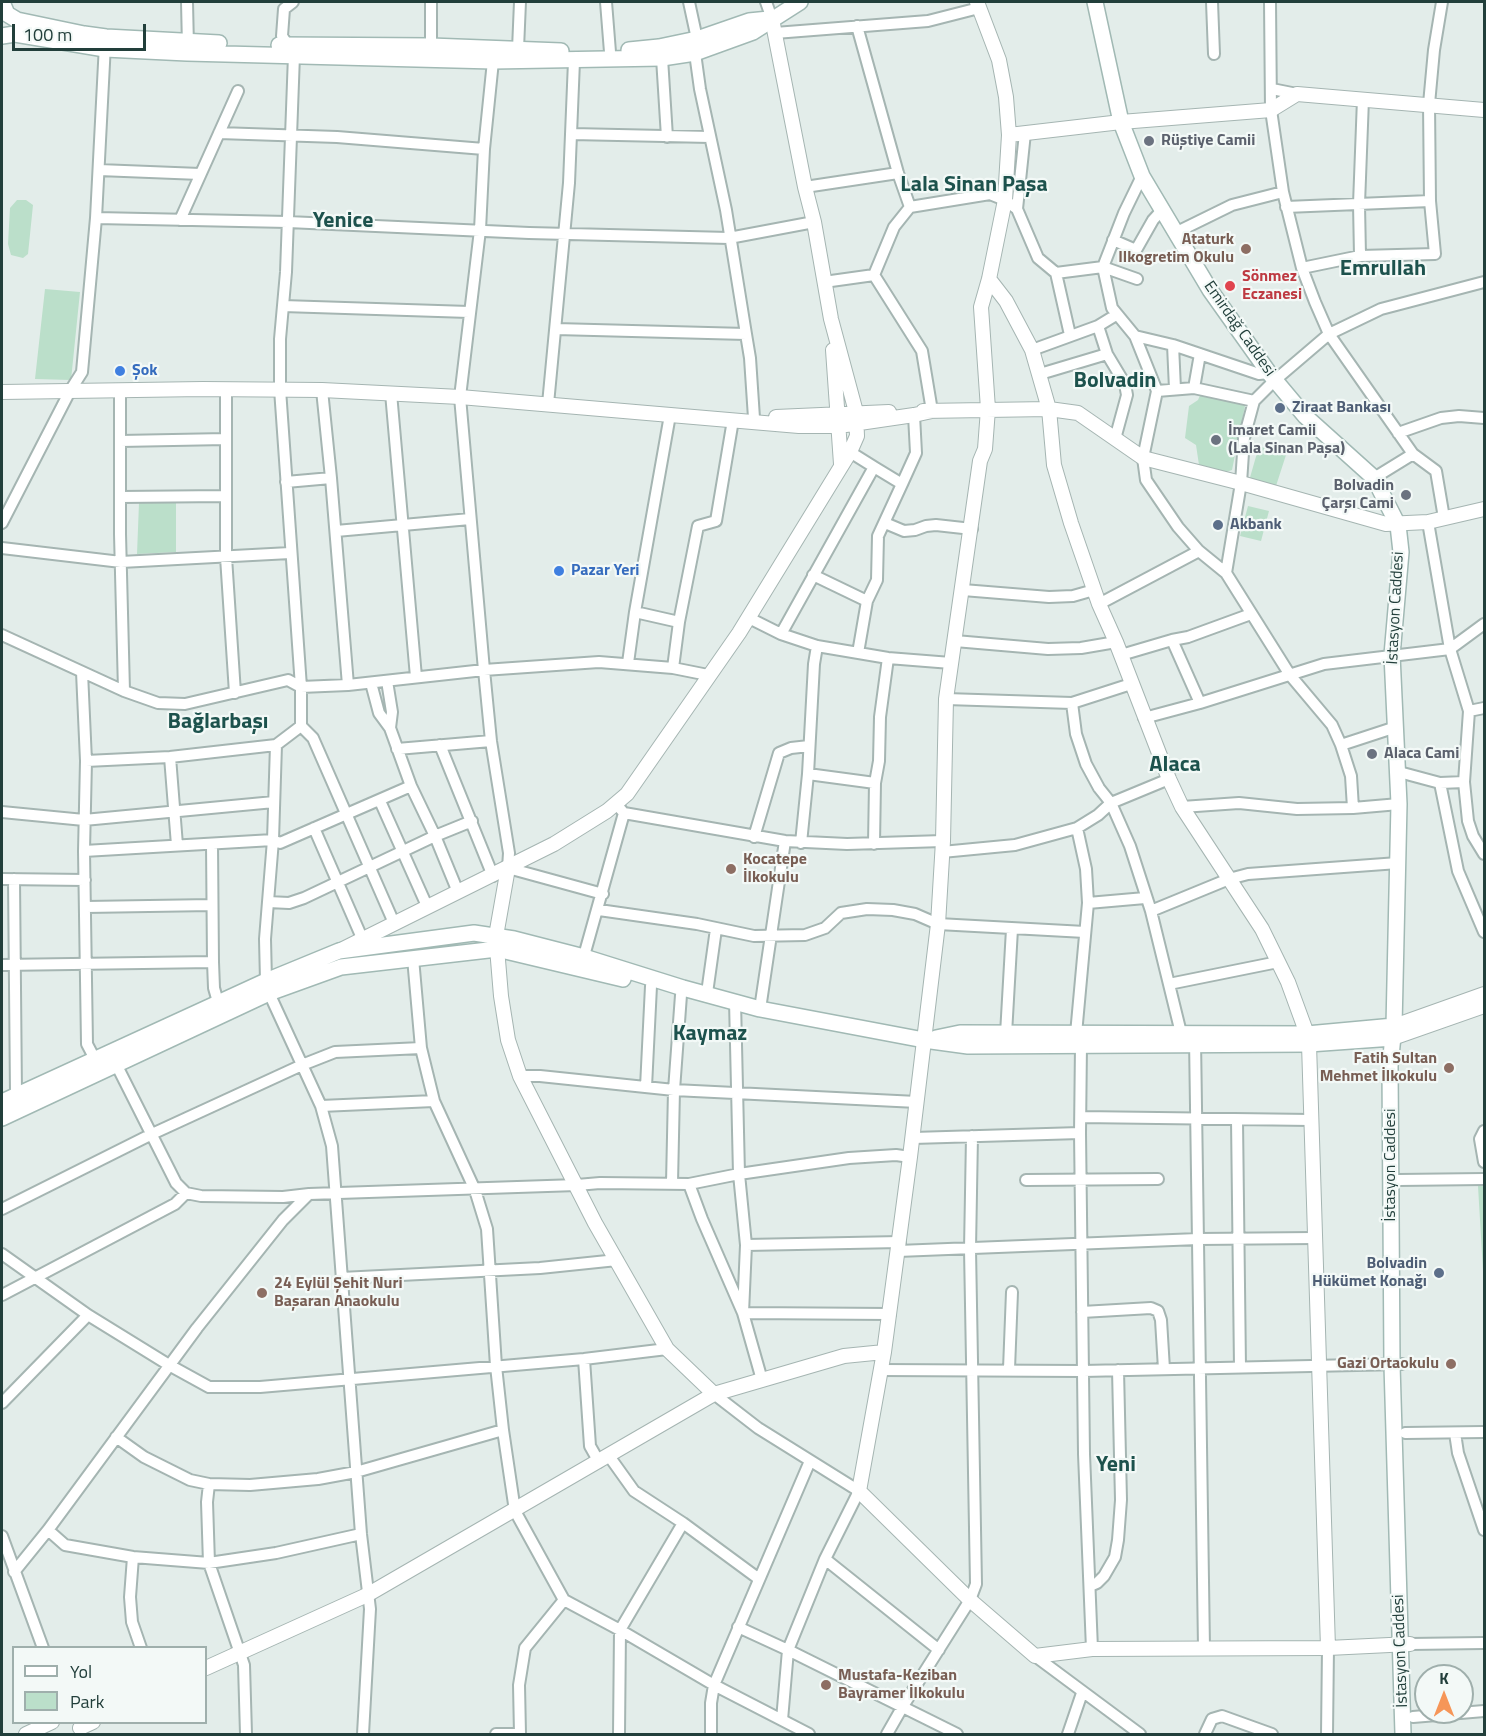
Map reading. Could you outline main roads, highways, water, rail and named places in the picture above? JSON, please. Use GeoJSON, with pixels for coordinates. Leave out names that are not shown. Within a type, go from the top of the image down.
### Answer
{"type":"FeatureCollection","features":[{"type":"Feature","properties":{"kind":"main road"},"geometry":{"type":"LineString","coordinates":[[2,2],[7,14],[17,20],[105,43]]}},
{"type":"Feature","properties":{"kind":"main road"},"geometry":{"type":"LineString","coordinates":[[2,36],[15,34],[188,48],[290,50],[493,60],[662,58],[696,46],[774,26],[800,2]]}},
{"type":"Feature","properties":{"kind":"main road","name":"Emirdağ Caddesi"},"geometry":{"type":"LineString","coordinates":[[1095,2],[1121,122],[1142,176],[1210,290],[1272,377],[1305,416],[1374,478],[1398,525]]}},
{"type":"Feature","properties":{"kind":"main road"},"geometry":{"type":"LineString","coordinates":[[290,50],[431,46],[610,52],[696,46]]}},
{"type":"Feature","properties":{"kind":"main road","name":"İstasyon Caddesi"},"geometry":{"type":"LineString","coordinates":[[1398,525],[1401,552],[1392,655],[1399,804],[1393,1032],[1390,1066],[1406,1645],[1403,1734]]}},
{"type":"Feature","properties":{"kind":"main road"},"geometry":{"type":"LineString","coordinates":[[2,1118],[98,1066],[339,951],[474,933],[496,942],[707,993],[735,1005]]}},
{"type":"Feature","properties":{"kind":"main road"},"geometry":{"type":"LineString","coordinates":[[113,1059],[218,1002],[267,987],[341,967],[413,958],[496,942]]}},
{"type":"Feature","properties":{"kind":"main road"},"geometry":{"type":"LineString","coordinates":[[582,963],[681,995],[968,1046],[1079,1040],[1308,1039],[1393,1032],[1396,1066],[1398,1180],[1397,1364],[1405,1433],[1406,1645],[1413,1734]]}},
{"type":"Feature","properties":{"kind":"main road"},"geometry":{"type":"LineString","coordinates":[[924,1040],[960,1033],[1079,1040]]}},
{"type":"Feature","properties":{"kind":"main road"},"geometry":{"type":"LineString","coordinates":[[2,1102],[98,1066]]}},
{"type":"Feature","properties":{"kind":"place","name":"Rüştiye Camii"},"geometry":{"type":"Point","coordinates":[1149,141]}},
{"type":"Feature","properties":{"kind":"place","name":"Ataturk Ilkogretim Okulu"},"geometry":{"type":"Point","coordinates":[1246,249]}},
{"type":"Feature","properties":{"kind":"place","name":"Sönmez Eczanesi"},"geometry":{"type":"Point","coordinates":[1230,286]}},
{"type":"Feature","properties":{"kind":"place","name":"Şok"},"geometry":{"type":"Point","coordinates":[120,371]}},
{"type":"Feature","properties":{"kind":"place","name":"Ziraat Bankası"},"geometry":{"type":"Point","coordinates":[1280,408]}},
{"type":"Feature","properties":{"kind":"place","name":"İmaret Camii (Lala Sinan Paşa)"},"geometry":{"type":"Point","coordinates":[1216,440]}},
{"type":"Feature","properties":{"kind":"place","name":"Bolvadin Çarşı Cami"},"geometry":{"type":"Point","coordinates":[1406,495]}},
{"type":"Feature","properties":{"kind":"place","name":"Akbank"},"geometry":{"type":"Point","coordinates":[1218,525]}},
{"type":"Feature","properties":{"kind":"place","name":"Pazar Yeri"},"geometry":{"type":"Point","coordinates":[559,571]}},
{"type":"Feature","properties":{"kind":"place","name":"Alaca Cami"},"geometry":{"type":"Point","coordinates":[1372,754]}},
{"type":"Feature","properties":{"kind":"place","name":"Kocatepe İlkokulu"},"geometry":{"type":"Point","coordinates":[731,869]}},
{"type":"Feature","properties":{"kind":"place","name":"Fatih Sultan Mehmet İlkokulu"},"geometry":{"type":"Point","coordinates":[1449,1068]}},
{"type":"Feature","properties":{"kind":"place","name":"Bolvadin Hükümet Konağı"},"geometry":{"type":"Point","coordinates":[1439,1273]}},
{"type":"Feature","properties":{"kind":"place","name":"24 Eylül Şehit Nuri Başaran Anaokulu"},"geometry":{"type":"Point","coordinates":[262,1293]}},
{"type":"Feature","properties":{"kind":"place","name":"Gazi Ortaokulu"},"geometry":{"type":"Point","coordinates":[1451,1364]}},
{"type":"Feature","properties":{"kind":"place","name":"Mustafa-Keziban Bayramer İlkokulu"},"geometry":{"type":"Point","coordinates":[826,1685]}},
{"type":"Feature","properties":{"kind":"district","name":"Lala Sinan Paşa"},"geometry":{"type":"Point","coordinates":[974,186]}},
{"type":"Feature","properties":{"kind":"district","name":"Yenice"},"geometry":{"type":"Point","coordinates":[343,222]}},
{"type":"Feature","properties":{"kind":"district","name":"Emrullah"},"geometry":{"type":"Point","coordinates":[1383,270]}},
{"type":"Feature","properties":{"kind":"district","name":"Bolvadin"},"geometry":{"type":"Point","coordinates":[1115,382]}},
{"type":"Feature","properties":{"kind":"district","name":"Bağlarbaşı"},"geometry":{"type":"Point","coordinates":[218,723]}},
{"type":"Feature","properties":{"kind":"district","name":"Alaca"},"geometry":{"type":"Point","coordinates":[1175,766]}},
{"type":"Feature","properties":{"kind":"district","name":"Kaymaz"},"geometry":{"type":"Point","coordinates":[710,1035]}},
{"type":"Feature","properties":{"kind":"district","name":"Yeni"},"geometry":{"type":"Point","coordinates":[1116,1466]}}]}
